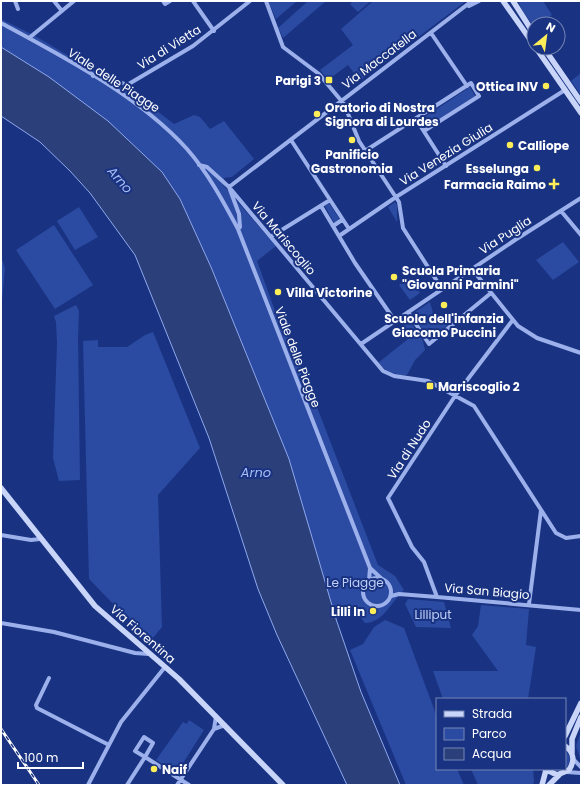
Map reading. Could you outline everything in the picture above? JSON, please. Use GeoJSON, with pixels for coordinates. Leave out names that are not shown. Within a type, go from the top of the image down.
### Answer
{"type":"FeatureCollection","features":[{"type":"Feature","properties":{"kind":"main road"},"geometry":{"type":"LineString","coordinates":[[503,1],[526,34]]}},
{"type":"Feature","properties":{"kind":"main road"},"geometry":{"type":"LineString","coordinates":[[512,1],[526,22]]}},
{"type":"Feature","properties":{"kind":"main road"},"geometry":{"type":"LineString","coordinates":[[542,56],[581,112]]}},
{"type":"Feature","properties":{"kind":"main road"},"geometry":{"type":"LineString","coordinates":[[549,56],[581,102]]}},
{"type":"Feature","properties":{"kind":"main road","name":"Via Fiorentina"},"geometry":{"type":"LineString","coordinates":[[1,488],[40,539],[95,606],[165,667],[216,716],[283,785]]}},
{"type":"Feature","properties":{"kind":"main road"},"geometry":{"type":"LineString","coordinates":[[566,734],[581,703]]}},
{"type":"Feature","properties":{"kind":"main road"},"geometry":{"type":"LineString","coordinates":[[549,785],[571,768],[572,739],[581,717]]}},
{"type":"Feature","properties":{"kind":"main road"},"geometry":{"type":"LineString","coordinates":[[566,747],[572,756]]}},
{"type":"Feature","properties":{"kind":"main road"},"geometry":{"type":"LineString","coordinates":[[542,785],[545,770]]}},
{"type":"Feature","properties":{"kind":"main road"},"geometry":{"type":"LineString","coordinates":[[546,770],[552,774],[560,775]]}},
{"type":"Feature","properties":{"kind":"street"},"geometry":{"type":"LineString","coordinates":[[15,1],[18,9]]}},
{"type":"Feature","properties":{"kind":"street"},"geometry":{"type":"LineString","coordinates":[[54,1],[62,11]]}},
{"type":"Feature","properties":{"kind":"street"},"geometry":{"type":"LineString","coordinates":[[29,38],[74,1]]}},
{"type":"Feature","properties":{"kind":"street"},"geometry":{"type":"LineString","coordinates":[[164,3],[170,1]]}},
{"type":"Feature","properties":{"kind":"street"},"geometry":{"type":"LineString","coordinates":[[193,1],[214,31]]}},
{"type":"Feature","properties":{"kind":"street","name":"Via di Vietta"},"geometry":{"type":"LineString","coordinates":[[93,76],[98,73],[127,85],[193,46],[214,31],[250,1]]}},
{"type":"Feature","properties":{"kind":"street"},"geometry":{"type":"LineString","coordinates":[[266,1],[283,47],[319,74],[342,100],[365,152],[400,205],[402,227],[442,289]]}},
{"type":"Feature","properties":{"kind":"street","name":"Via Maccatella"},"geometry":{"type":"LineString","coordinates":[[229,187],[472,1]]}},
{"type":"Feature","properties":{"kind":"street","name":"Via Maccatella"},"geometry":{"type":"LineString","coordinates":[[467,6],[479,1]]}},
{"type":"Feature","properties":{"kind":"street","name":"Viale delle Piagge"},"geometry":{"type":"LineString","coordinates":[[1,23],[93,76],[137,104],[159,121],[188,150],[215,188],[238,229],[370,568],[369,581]]}},
{"type":"Feature","properties":{"kind":"street"},"geometry":{"type":"LineString","coordinates":[[431,33],[467,86]]}},
{"type":"Feature","properties":{"kind":"street"},"geometry":{"type":"LineString","coordinates":[[365,152],[471,84],[479,96],[424,132]]}},
{"type":"Feature","properties":{"kind":"street","name":"Via Venezia Giulia"},"geometry":{"type":"LineString","coordinates":[[339,236],[396,197],[565,90]]}},
{"type":"Feature","properties":{"kind":"street"},"geometry":{"type":"LineString","coordinates":[[416,118],[446,166]]}},
{"type":"Feature","properties":{"kind":"street"},"geometry":{"type":"LineString","coordinates":[[291,140],[349,230]]}},
{"type":"Feature","properties":{"kind":"street"},"geometry":{"type":"LineString","coordinates":[[199,165],[207,167],[229,187],[241,219],[240,227],[238,229]]}},
{"type":"Feature","properties":{"kind":"street","name":"Via Mariscoglio"},"geometry":{"type":"LineString","coordinates":[[229,187],[272,236],[385,372],[394,376],[428,381],[475,407],[558,535],[566,538],[581,536]]}},
{"type":"Feature","properties":{"kind":"street","name":"Via Puglia"},"geometry":{"type":"LineString","coordinates":[[361,344],[581,198]]}},
{"type":"Feature","properties":{"kind":"street"},"geometry":{"type":"LineString","coordinates":[[272,236],[330,200]]}},
{"type":"Feature","properties":{"kind":"street"},"geometry":{"type":"LineString","coordinates":[[321,206],[362,273],[395,321]]}},
{"type":"Feature","properties":{"kind":"street"},"geometry":{"type":"LineString","coordinates":[[561,211],[581,235]]}},
{"type":"Feature","properties":{"kind":"street"},"geometry":{"type":"LineString","coordinates":[[333,226],[342,220]]}},
{"type":"Feature","properties":{"kind":"street"},"geometry":{"type":"LineString","coordinates":[[472,269],[512,321],[534,337],[581,353]]}},
{"type":"Feature","properties":{"kind":"street"},"geometry":{"type":"LineString","coordinates":[[408,312],[429,344],[491,293]]}},
{"type":"Feature","properties":{"kind":"street","name":"Via di Nudo"},"geometry":{"type":"LineString","coordinates":[[437,597],[424,562],[412,547],[388,498],[455,396],[512,321]]}},
{"type":"Feature","properties":{"kind":"street"},"geometry":{"type":"LineString","coordinates":[[529,604],[541,510]]}},
{"type":"Feature","properties":{"kind":"street"},"geometry":{"type":"LineString","coordinates":[[1,535],[31,540],[40,539]]}},
{"type":"Feature","properties":{"kind":"street","name":"Viale delle Piagge"},"geometry":{"type":"LineString","coordinates":[[370,568],[383,580]]}},
{"type":"Feature","properties":{"kind":"street"},"geometry":{"type":"LineString","coordinates":[[375,579],[383,580],[389,586],[391,596],[384,604],[377,606],[370,604],[365,599],[364,591],[369,581],[375,579]]}},
{"type":"Feature","properties":{"kind":"street","name":"Via San Biagio"},"geometry":{"type":"LineString","coordinates":[[391,596],[437,597],[529,604],[580,610]]}},
{"type":"Feature","properties":{"kind":"street"},"geometry":{"type":"LineString","coordinates":[[1,623],[54,632],[135,653],[149,654]]}},
{"type":"Feature","properties":{"kind":"street"},"geometry":{"type":"LineString","coordinates":[[89,785],[123,718],[165,667]]}},
{"type":"Feature","properties":{"kind":"street"},"geometry":{"type":"LineString","coordinates":[[49,678],[36,705],[37,708],[109,745]]}},
{"type":"Feature","properties":{"kind":"street"},"geometry":{"type":"LineString","coordinates":[[177,785],[214,729],[216,716]]}},
{"type":"Feature","properties":{"kind":"street"},"geometry":{"type":"LineString","coordinates":[[214,729],[225,725]]}},
{"type":"Feature","properties":{"kind":"street"},"geometry":{"type":"LineString","coordinates":[[127,785],[145,757],[153,743],[144,737],[135,751],[145,757],[189,785]]}},
{"type":"Feature","properties":{"kind":"street"},"geometry":{"type":"LineString","coordinates":[[572,756],[581,767]]}},
{"type":"Feature","properties":{"kind":"street"},"geometry":{"type":"LineString","coordinates":[[566,772],[581,773]]}},
{"type":"Feature","properties":{"kind":"green space"},"geometry":{"type":"Polygon","coordinates":[[[268,1],[297,1],[276,19],[268,1]]]}},
{"type":"Feature","properties":{"kind":"green space"},"geometry":{"type":"Polygon","coordinates":[[[308,1],[326,1],[283,38],[278,28],[308,1]]]}},
{"type":"Feature","properties":{"kind":"green space"},"geometry":{"type":"Polygon","coordinates":[[[353,1],[371,1],[358,12],[350,4],[353,1]]]}},
{"type":"Feature","properties":{"kind":"green space"},"geometry":{"type":"Polygon","coordinates":[[[373,1],[466,1],[360,81],[348,65],[328,80],[320,70],[353,45],[341,29],[373,1]]]}},
{"type":"Feature","properties":{"kind":"green space"},"geometry":{"type":"Polygon","coordinates":[[[518,1],[543,1],[552,15],[526,16],[518,1]]]}},
{"type":"Feature","properties":{"kind":"green space","name":"Le Piagge"},"geometry":{"type":"Polygon","coordinates":[[[1,19],[35,36],[140,98],[174,124],[194,115],[200,117],[210,129],[224,121],[254,159],[232,177],[224,178],[223,185],[276,246],[257,261],[278,319],[280,318],[303,371],[378,565],[395,576],[404,590],[383,615],[377,619],[372,622],[365,623],[357,613],[336,619],[289,459],[211,267],[180,199],[108,121],[49,77],[1,47],[1,19]]]}},
{"type":"Feature","properties":{"kind":"green space"},"geometry":{"type":"Polygon","coordinates":[[[581,73],[581,95],[571,81],[581,73]]]}},
{"type":"Feature","properties":{"kind":"green space"},"geometry":{"type":"Polygon","coordinates":[[[470,87],[475,96],[425,128],[420,120],[470,87]]]}},
{"type":"Feature","properties":{"kind":"green space"},"geometry":{"type":"Polygon","coordinates":[[[395,202],[397,205],[397,222],[388,207],[395,202]]]}},
{"type":"Feature","properties":{"kind":"green space"},"geometry":{"type":"Polygon","coordinates":[[[329,203],[340,220],[334,223],[325,206],[329,203]]]}},
{"type":"Feature","properties":{"kind":"green space"},"geometry":{"type":"Polygon","coordinates":[[[79,207],[98,237],[75,250],[57,221],[79,207]]]}},
{"type":"Feature","properties":{"kind":"green space"},"geometry":{"type":"Polygon","coordinates":[[[54,225],[93,285],[55,309],[16,250],[54,225]]]}},
{"type":"Feature","properties":{"kind":"green space"},"geometry":{"type":"Polygon","coordinates":[[[563,242],[579,262],[553,280],[536,260],[563,242]]]}},
{"type":"Feature","properties":{"kind":"green space"},"geometry":{"type":"Polygon","coordinates":[[[1,256],[5,268],[1,311],[1,256]]]}},
{"type":"Feature","properties":{"kind":"green space"},"geometry":{"type":"Polygon","coordinates":[[[409,278],[420,293],[410,300],[399,285],[409,278]]]}},
{"type":"Feature","properties":{"kind":"green space"},"geometry":{"type":"Polygon","coordinates":[[[430,302],[436,323],[459,316],[430,340],[412,314],[430,302]]]}},
{"type":"Feature","properties":{"kind":"green space"},"geometry":{"type":"Polygon","coordinates":[[[76,305],[79,311],[80,480],[59,481],[53,458],[57,343],[56,322],[54,316],[76,305]]]}},
{"type":"Feature","properties":{"kind":"green space"},"geometry":{"type":"Polygon","coordinates":[[[408,318],[423,341],[425,350],[415,360],[407,375],[399,375],[391,373],[378,363],[408,339],[409,336],[400,323],[408,318]]]}},
{"type":"Feature","properties":{"kind":"green space"},"geometry":{"type":"Polygon","coordinates":[[[153,332],[200,448],[158,495],[162,627],[152,639],[120,611],[89,579],[83,341],[98,340],[98,347],[127,347],[145,335],[153,332]]]}},
{"type":"Feature","properties":{"kind":"green space","name":"Lilliput"},"geometry":{"type":"Polygon","coordinates":[[[408,599],[444,602],[451,628],[416,627],[405,604],[408,599]]]}},
{"type":"Feature","properties":{"kind":"green space"},"geometry":{"type":"Polygon","coordinates":[[[481,605],[529,609],[526,645],[536,647],[528,698],[443,698],[433,671],[498,671],[472,635],[478,626],[481,605]]]}},
{"type":"Feature","properties":{"kind":"green space"},"geometry":{"type":"Polygon","coordinates":[[[385,620],[404,628],[436,714],[436,770],[457,770],[464,785],[406,785],[350,650],[363,644],[374,627],[385,620]]]}},
{"type":"Feature","properties":{"kind":"green space"},"geometry":{"type":"Polygon","coordinates":[[[189,720],[204,730],[178,771],[181,772],[179,775],[156,760],[183,722],[187,724],[189,720]]]}},
{"type":"Feature","properties":{"kind":"green space"},"geometry":{"type":"Polygon","coordinates":[[[581,731],[581,761],[576,746],[581,731]]]}},
{"type":"Feature","properties":{"kind":"green space"},"geometry":{"type":"Polygon","coordinates":[[[566,751],[570,757],[566,768],[566,751]]]}},
{"type":"Feature","properties":{"kind":"green space"},"geometry":{"type":"Polygon","coordinates":[[[471,770],[533,770],[533,785],[478,785],[471,770]]]}},
{"type":"Feature","properties":{"kind":"water","name":"Arno"},"geometry":{"type":"Polygon","coordinates":[[[1,47],[49,77],[108,121],[162,172],[180,199],[211,267],[289,459],[336,619],[361,692],[400,785],[347,785],[277,635],[258,589],[209,438],[135,255],[90,193],[70,171],[40,142],[1,116],[1,47]]]}},
{"type":"Feature","properties":{"kind":"railway"},"geometry":{"type":"LineString","coordinates":[[1,729],[39,785]]}},
{"type":"Feature","properties":{"kind":"place","name":"Parigi 3"},"geometry":{"type":"Point","coordinates":[329,80]}},
{"type":"Feature","properties":{"kind":"place","name":"Ottica INV"},"geometry":{"type":"Point","coordinates":[546,86]}},
{"type":"Feature","properties":{"kind":"place","name":"Oratorio di Nostra Signora di Lourdes"},"geometry":{"type":"Point","coordinates":[317,114]}},
{"type":"Feature","properties":{"kind":"place","name":"Panificio Gastronomia"},"geometry":{"type":"Point","coordinates":[352,140]}},
{"type":"Feature","properties":{"kind":"place","name":"Calliope"},"geometry":{"type":"Point","coordinates":[510,145]}},
{"type":"Feature","properties":{"kind":"place","name":"Esselunga"},"geometry":{"type":"Point","coordinates":[537,168]}},
{"type":"Feature","properties":{"kind":"place","name":"Farmacia Raimo"},"geometry":{"type":"Point","coordinates":[554,184]}},
{"type":"Feature","properties":{"kind":"place","name":"Scuola Primaria \"Giovanni Parmini\""},"geometry":{"type":"Point","coordinates":[394,277]}},
{"type":"Feature","properties":{"kind":"place","name":"Villa Victorine"},"geometry":{"type":"Point","coordinates":[278,292]}},
{"type":"Feature","properties":{"kind":"place","name":"Scuola dell'infanzia Giacomo Puccini"},"geometry":{"type":"Point","coordinates":[444,305]}},
{"type":"Feature","properties":{"kind":"place","name":"Mariscoglio 2"},"geometry":{"type":"Point","coordinates":[430,386]}},
{"type":"Feature","properties":{"kind":"place","name":"Lilli In"},"geometry":{"type":"Point","coordinates":[373,611]}},
{"type":"Feature","properties":{"kind":"place","name":"Naif"},"geometry":{"type":"Point","coordinates":[154,769]}}]}
